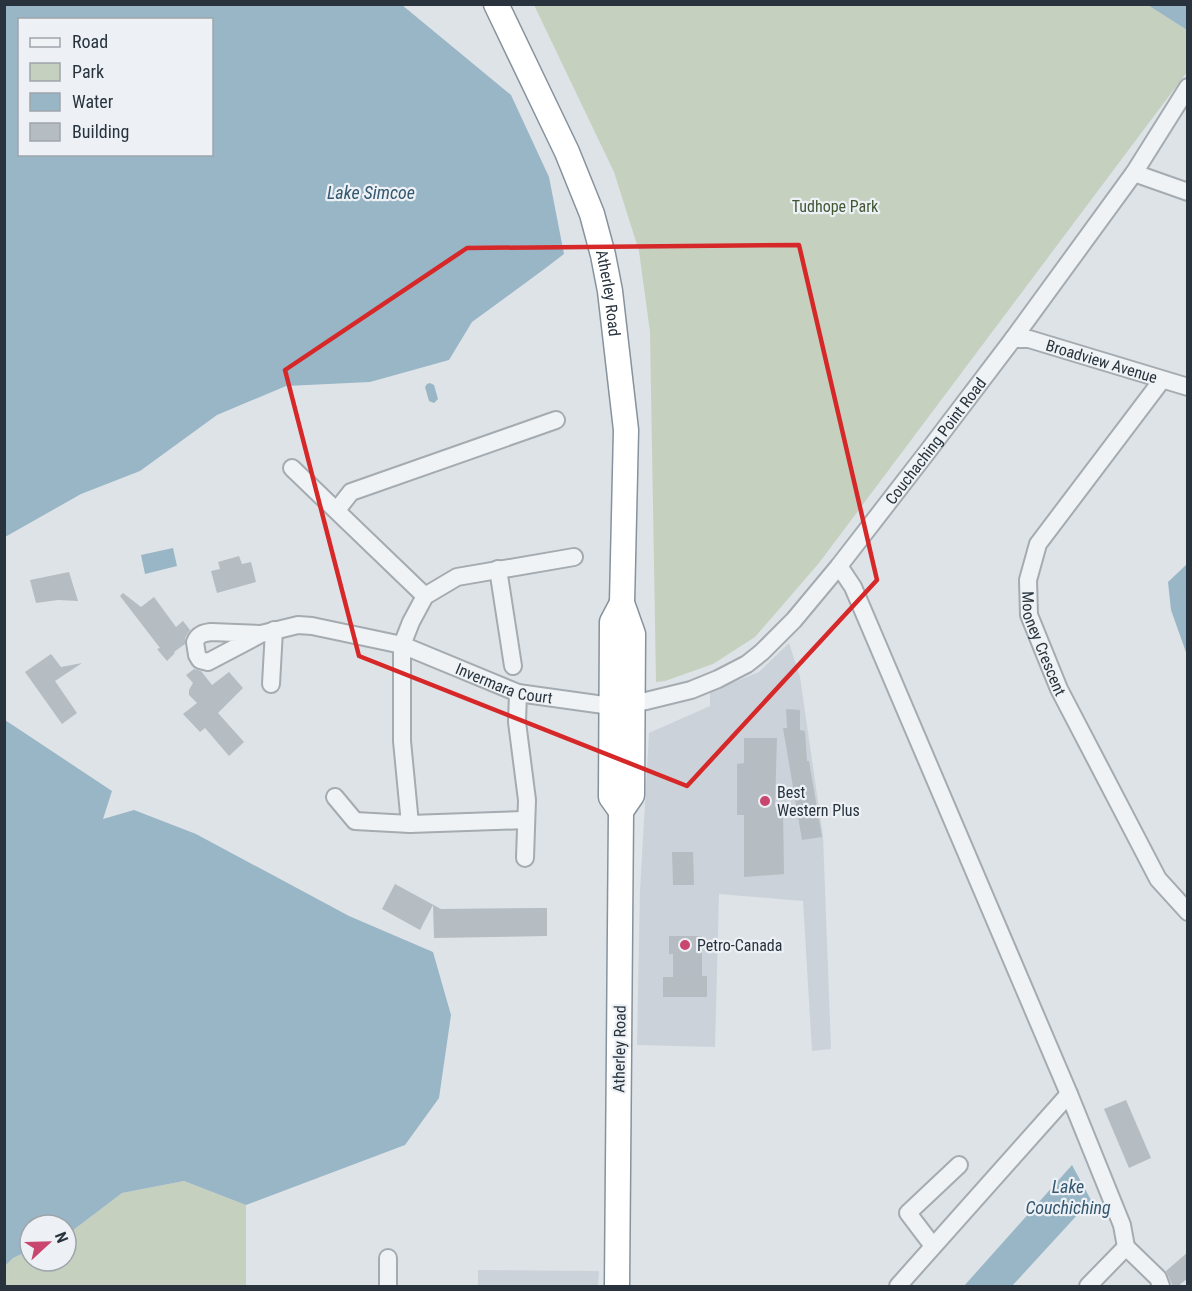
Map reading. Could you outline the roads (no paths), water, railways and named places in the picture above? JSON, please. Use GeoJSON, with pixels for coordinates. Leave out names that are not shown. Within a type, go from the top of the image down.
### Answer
{"type":"FeatureCollection","features":[{"type":"Feature","properties":{"kind":"highway","name":"Atherley Road"},"geometry":{"type":"LineString","coordinates":[[496,4],[567,152],[592,214],[610,291],[626,430],[622,603],[612,622],[621,705],[611,797],[621,811],[616,1287]]}},
{"type":"Feature","properties":{"kind":"street","name":"Couchaching Point Road"},"geometry":{"type":"LineString","coordinates":[[621,705],[691,690],[717,679],[747,664],[794,620],[839,566],[1013,339],[1134,172],[1188,87]]}},
{"type":"Feature","properties":{"kind":"street"},"geometry":{"type":"LineString","coordinates":[[1134,172],[1188,192]]}},
{"type":"Feature","properties":{"kind":"street","name":"Broadview Avenue"},"geometry":{"type":"LineString","coordinates":[[1013,339],[1029,339],[1188,387]]}},
{"type":"Feature","properties":{"kind":"street","name":"Mooney Crescent"},"geometry":{"type":"LineString","coordinates":[[1162,380],[1038,544],[1028,580],[1029,615],[1059,689],[1158,879],[1188,912]]}},
{"type":"Feature","properties":{"kind":"street"},"geometry":{"type":"LineString","coordinates":[[337,510],[351,492],[556,420]]}},
{"type":"Feature","properties":{"kind":"street"},"geometry":{"type":"LineString","coordinates":[[292,468],[425,596]]}},
{"type":"Feature","properties":{"kind":"street"},"geometry":{"type":"LineString","coordinates":[[410,824],[402,741],[402,645],[425,596],[457,577],[574,556]]}},
{"type":"Feature","properties":{"kind":"street"},"geometry":{"type":"LineString","coordinates":[[839,566],[853,587],[1069,1095],[1122,1225],[1126,1247],[1158,1278],[1161,1287]]}},
{"type":"Feature","properties":{"kind":"street"},"geometry":{"type":"LineString","coordinates":[[498,569],[513,666]]}},
{"type":"Feature","properties":{"kind":"street","name":"Invermara Court"},"geometry":{"type":"LineString","coordinates":[[271,684],[268,632],[298,625],[327,628],[402,645],[518,693],[621,705]]}},
{"type":"Feature","properties":{"kind":"street"},"geometry":{"type":"LineString","coordinates":[[518,693],[517,722],[527,800],[525,858]]}},
{"type":"Feature","properties":{"kind":"street"},"geometry":{"type":"LineString","coordinates":[[335,797],[355,821],[410,824],[526,820]]}},
{"type":"Feature","properties":{"kind":"street"},"geometry":{"type":"LineString","coordinates":[[898,1287],[1069,1095]]}},
{"type":"Feature","properties":{"kind":"street"},"geometry":{"type":"LineString","coordinates":[[933,1246],[908,1213],[959,1165]]}},
{"type":"Feature","properties":{"kind":"street"},"geometry":{"type":"LineString","coordinates":[[1088,1287],[1126,1247]]}},
{"type":"Feature","properties":{"kind":"street"},"geometry":{"type":"LineString","coordinates":[[388,1258],[388,1287]]}},
{"type":"Feature","properties":{"kind":"water","name":"Lake Simcoe"},"geometry":{"type":"Polygon","coordinates":[[[5,4],[402,5],[511,95],[549,177],[564,254],[472,322],[449,360],[370,382],[286,386],[217,415],[140,471],[81,494],[5,537],[5,4]]]}},
{"type":"Feature","properties":{"kind":"water"},"geometry":{"type":"Polygon","coordinates":[[[1148,5],[1187,5],[1187,30],[1148,5]]]}},
{"type":"Feature","properties":{"kind":"water"},"geometry":{"type":"Polygon","coordinates":[[[430,383],[434,385],[438,399],[434,403],[429,401],[425,387],[430,383]]]}},
{"type":"Feature","properties":{"kind":"water"},"geometry":{"type":"Polygon","coordinates":[[[173,548],[177,566],[145,574],[141,555],[173,548]]]}},
{"type":"Feature","properties":{"kind":"water"},"geometry":{"type":"Polygon","coordinates":[[[1187,564],[1187,655],[1171,610],[1168,582],[1187,564]]]}},
{"type":"Feature","properties":{"kind":"water"},"geometry":{"type":"Polygon","coordinates":[[[5,720],[112,791],[103,819],[134,810],[196,834],[349,916],[433,952],[451,1015],[439,1098],[405,1145],[246,1205],[184,1181],[122,1193],[78,1226],[78,1213],[18,1213],[18,1256],[5,1266],[5,720]]]}},
{"type":"Feature","properties":{"kind":"water","name":"Lake Couchiching"},"geometry":{"type":"Polygon","coordinates":[[[1072,1165],[1091,1200],[1012,1286],[964,1286],[1072,1165]]]}},
{"type":"Feature","properties":{"kind":"place","name":"Best Western Plus"},"geometry":{"type":"Point","coordinates":[765,801]}},
{"type":"Feature","properties":{"kind":"place","name":"Petro-Canada"},"geometry":{"type":"Point","coordinates":[685,945]}},
{"type":"Feature","properties":{"kind":"park label","name":"Tudhope Park"},"geometry":{"type":"Point","coordinates":[835,206]}}]}
